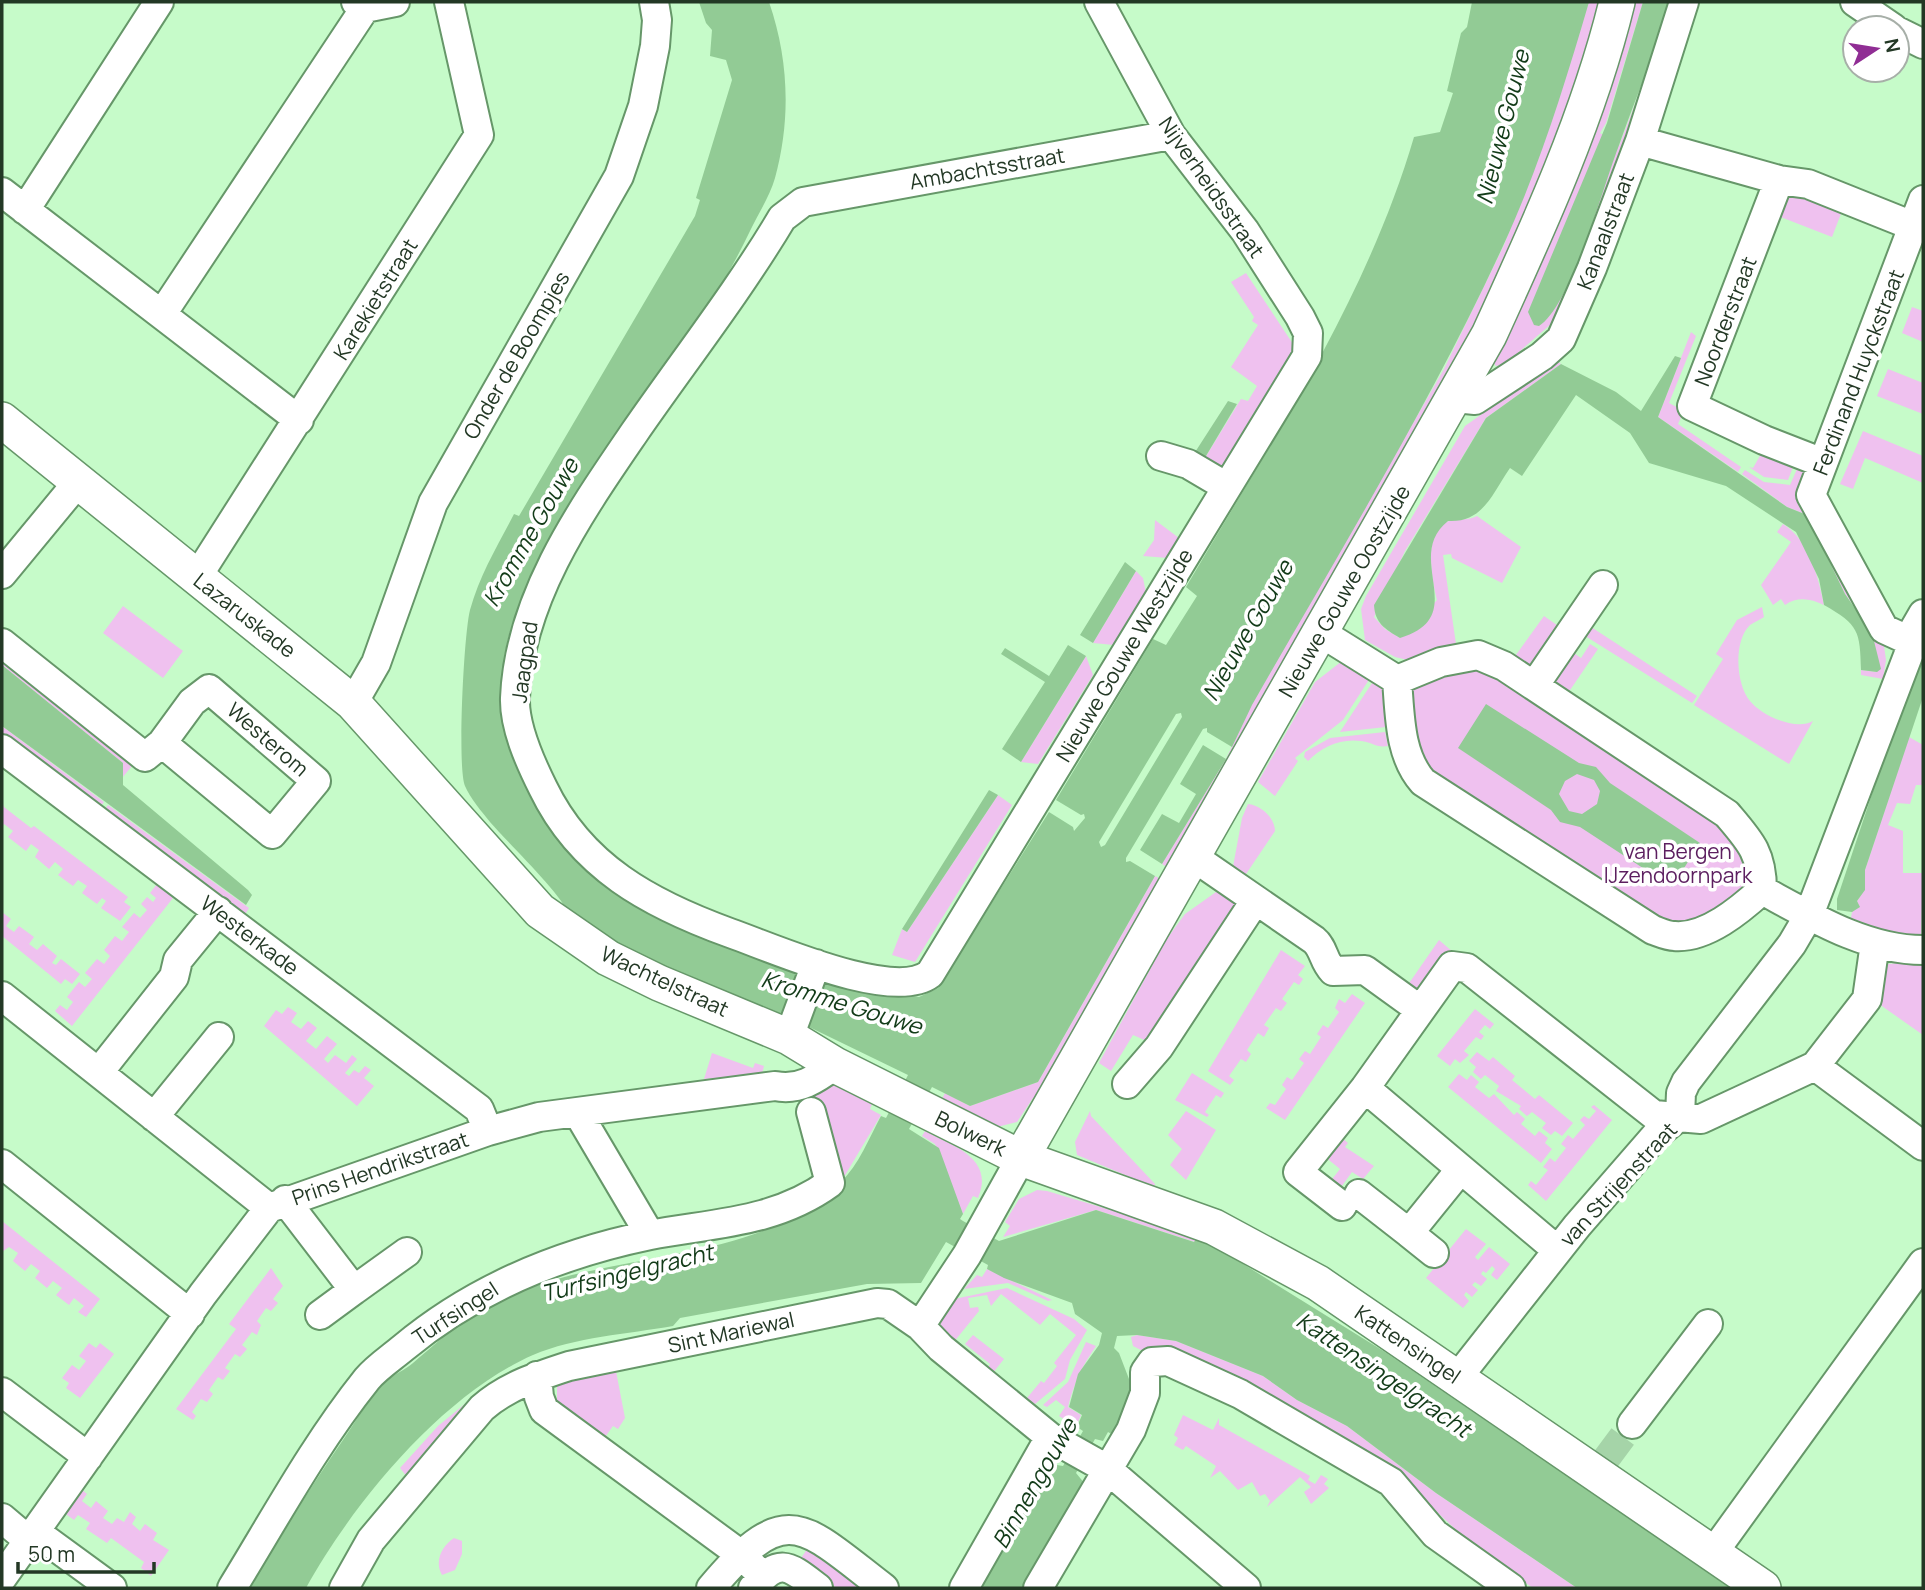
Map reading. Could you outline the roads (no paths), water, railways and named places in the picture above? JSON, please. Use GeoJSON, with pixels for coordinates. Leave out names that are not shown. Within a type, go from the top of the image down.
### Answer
{"type":"FeatureCollection","features":[{"type":"Feature","properties":{"kind":"main road","name":"Nieuwe Gouwe Oostzijde"},"geometry":{"type":"LineString","coordinates":[[1021,1158],[1489,335],[1533,240],[1565,159],[1617,2]]}},
{"type":"Feature","properties":{"kind":"main road","name":"Lazaruskade"},"geometry":{"type":"LineString","coordinates":[[2,420],[353,703]]}},
{"type":"Feature","properties":{"kind":"main road","name":"Wachtelstraat"},"geometry":{"type":"LineString","coordinates":[[353,703],[540,911],[608,958],[659,983],[807,1043],[907,1102]]}},
{"type":"Feature","properties":{"kind":"main road","name":"Bolwerk"},"geometry":{"type":"LineString","coordinates":[[907,1102],[1021,1158]]}},
{"type":"Feature","properties":{"kind":"main road","name":"Kattensingel"},"geometry":{"type":"LineString","coordinates":[[1021,1158],[1214,1227],[1318,1283],[1458,1377],[1602,1466],[1713,1553],[1763,1588]]}},
{"type":"Feature","properties":{"kind":"street"},"geometry":{"type":"LineString","coordinates":[[25,210],[159,2]]}},
{"type":"Feature","properties":{"kind":"street"},"geometry":{"type":"LineString","coordinates":[[162,314],[360,5],[396,2]]}},
{"type":"Feature","properties":{"kind":"street","name":"Karekietstraat"},"geometry":{"type":"LineString","coordinates":[[197,577],[479,135],[449,2]]}},
{"type":"Feature","properties":{"kind":"street","name":"Onder de Boompjes"},"geometry":{"type":"LineString","coordinates":[[353,703],[376,663],[433,503],[619,176],[643,106],[655,46],[657,20],[654,2]]}},
{"type":"Feature","properties":{"kind":"street","name":"Nijverheidsstraat"},"geometry":{"type":"LineString","coordinates":[[1100,2],[1171,135],[1245,232],[1308,333]]}},
{"type":"Feature","properties":{"kind":"street","name":"Kanaalstraat"},"geometry":{"type":"LineString","coordinates":[[1455,398],[1475,400],[1542,356],[1561,339],[1592,268],[1640,141],[1684,2]]}},
{"type":"Feature","properties":{"kind":"street"},"geometry":{"type":"LineString","coordinates":[[1855,2],[1873,14]]}},
{"type":"Feature","properties":{"kind":"street","name":"Ambachtsstraat"},"geometry":{"type":"LineString","coordinates":[[803,202],[1171,135]]}},
{"type":"Feature","properties":{"kind":"street"},"geometry":{"type":"LineString","coordinates":[[1640,141],[1779,180],[1808,184],[1918,213]]}},
{"type":"Feature","properties":{"kind":"street","name":"Noorderstraat"},"geometry":{"type":"LineString","coordinates":[[1779,180],[1692,406],[1764,440],[1823,463]]}},
{"type":"Feature","properties":{"kind":"street"},"geometry":{"type":"LineString","coordinates":[[2,192],[299,420]]}},
{"type":"Feature","properties":{"kind":"street","name":"Jaagpad"},"geometry":{"type":"LineString","coordinates":[[803,202],[782,218],[575,525],[534,603],[522,647],[515,700],[530,760],[558,819],[575,840],[612,874],[681,915],[813,972],[899,985],[920,982],[930,974]]}},
{"type":"Feature","properties":{"kind":"street","name":"Ferdinand Huyckstraat"},"geometry":{"type":"LineString","coordinates":[[1908,640],[1884,629],[1811,495],[1918,213]]}},
{"type":"Feature","properties":{"kind":"street","name":"Nieuwe Gouwe Westzijde"},"geometry":{"type":"LineString","coordinates":[[930,974],[1307,356],[1308,333]]}},
{"type":"Feature","properties":{"kind":"street"},"geometry":{"type":"LineString","coordinates":[[1183,464],[1227,488]]}},
{"type":"Feature","properties":{"kind":"street"},"geometry":{"type":"LineString","coordinates":[[2,574],[78,482]]}},
{"type":"Feature","properties":{"kind":"street"},"geometry":{"type":"LineString","coordinates":[[1534,686],[1603,585]]}},
{"type":"Feature","properties":{"kind":"street","name":"van Strijenstraat"},"geometry":{"type":"LineString","coordinates":[[1458,1377],[1557,1250],[1657,1134],[1680,1116],[1681,1093],[1686,1082],[1792,944],[1809,915],[1909,653],[1908,640],[1923,614]]}},
{"type":"Feature","properties":{"kind":"street"},"geometry":{"type":"LineString","coordinates":[[1320,632],[1396,680]]}},
{"type":"Feature","properties":{"kind":"street"},"geometry":{"type":"LineString","coordinates":[[2,643],[153,750]]}},
{"type":"Feature","properties":{"kind":"street"},"geometry":{"type":"LineString","coordinates":[[1478,655],[1504,666],[1727,814],[1753,845],[1762,869],[1762,890],[1741,909],[1697,932],[1676,937],[1653,930],[1423,782],[1410,766],[1401,727],[1396,680],[1441,662],[1478,655]]}},
{"type":"Feature","properties":{"kind":"street","name":"Westerom"},"geometry":{"type":"LineString","coordinates":[[209,689],[316,781],[272,834],[153,750],[192,702],[209,689]]}},
{"type":"Feature","properties":{"kind":"street","name":"Westerkade"},"geometry":{"type":"LineString","coordinates":[[2,749],[480,1109],[488,1131]]}},
{"type":"Feature","properties":{"kind":"street"},"geometry":{"type":"LineString","coordinates":[[1192,856],[1320,945],[1325,961],[1333,971],[1365,970],[1419,1009]]}},
{"type":"Feature","properties":{"kind":"street"},"geometry":{"type":"LineString","coordinates":[[1762,890],[1809,915],[1875,943],[1899,950],[1923,950]]}},
{"type":"Feature","properties":{"kind":"street"},"geometry":{"type":"LineString","coordinates":[[1128,1084],[1158,1047],[1255,901]]}},
{"type":"Feature","properties":{"kind":"street"},"geometry":{"type":"LineString","coordinates":[[99,1072],[174,977],[178,960],[218,911]]}},
{"type":"Feature","properties":{"kind":"street"},"geometry":{"type":"LineString","coordinates":[[1434,1253],[1409,1233],[1298,1172],[1365,1088],[1448,970],[1458,964],[1467,968],[1654,1115],[1701,1119],[1717,1114],[1815,1066],[1867,999],[1875,943]]}},
{"type":"Feature","properties":{"kind":"street"},"geometry":{"type":"LineString","coordinates":[[807,1043],[813,972]]}},
{"type":"Feature","properties":{"kind":"street"},"geometry":{"type":"LineString","coordinates":[[2,996],[154,1117],[277,1204],[354,1290]]}},
{"type":"Feature","properties":{"kind":"street"},"geometry":{"type":"LineString","coordinates":[[154,1117],[219,1037]]}},
{"type":"Feature","properties":{"kind":"street","name":"Prins Hendrikstraat"},"geometry":{"type":"LineString","coordinates":[[2,1578],[190,1314],[277,1204],[488,1131],[539,1117],[775,1086],[788,1089],[807,1083],[807,1043]]}},
{"type":"Feature","properties":{"kind":"street"},"geometry":{"type":"LineString","coordinates":[[1815,1066],[1923,1146]]}},
{"type":"Feature","properties":{"kind":"street"},"geometry":{"type":"LineString","coordinates":[[1365,1088],[1557,1250]]}},
{"type":"Feature","properties":{"kind":"street","name":"Turfsingel"},"geometry":{"type":"LineString","coordinates":[[232,1588],[317,1450],[368,1377],[377,1369],[435,1323],[510,1278],[650,1236],[747,1221],[786,1207],[830,1183],[811,1112]]}},
{"type":"Feature","properties":{"kind":"street"},"geometry":{"type":"LineString","coordinates":[[578,1113],[650,1236]]}},
{"type":"Feature","properties":{"kind":"street"},"geometry":{"type":"LineString","coordinates":[[920,1326],[967,1255],[1021,1158]]}},
{"type":"Feature","properties":{"kind":"street"},"geometry":{"type":"LineString","coordinates":[[2,1164],[190,1314]]}},
{"type":"Feature","properties":{"kind":"street"},"geometry":{"type":"LineString","coordinates":[[1409,1233],[1460,1170]]}},
{"type":"Feature","properties":{"kind":"street"},"geometry":{"type":"LineString","coordinates":[[320,1315],[407,1252]]}},
{"type":"Feature","properties":{"kind":"street"},"geometry":{"type":"LineString","coordinates":[[1713,1553],[1923,1263]]}},
{"type":"Feature","properties":{"kind":"street","name":"Sint Mariewal"},"geometry":{"type":"LineString","coordinates":[[344,1588],[371,1540],[482,1408],[502,1393],[537,1376],[569,1366],[877,1303],[888,1304],[920,1326],[941,1348],[1079,1453],[1246,1588]]}},
{"type":"Feature","properties":{"kind":"street"},"geometry":{"type":"LineString","coordinates":[[1632,1424],[1708,1324]]}},
{"type":"Feature","properties":{"kind":"street"},"geometry":{"type":"LineString","coordinates":[[964,1588],[1079,1453],[1131,1430],[1145,1393],[1145,1372],[1152,1362],[1168,1361],[1240,1394],[1391,1482],[1435,1534],[1511,1588]]}},
{"type":"Feature","properties":{"kind":"street"},"geometry":{"type":"LineString","coordinates":[[537,1376],[539,1397],[544,1410],[740,1554],[758,1582],[774,1568],[787,1567],[818,1588]]}},
{"type":"Feature","properties":{"kind":"street"},"geometry":{"type":"LineString","coordinates":[[2,1392],[88,1457]]}},
{"type":"Feature","properties":{"kind":"street"},"geometry":{"type":"LineString","coordinates":[[1038,1588],[1079,1453]]}},
{"type":"Feature","properties":{"kind":"street"},"geometry":{"type":"LineString","coordinates":[[2,1518],[112,1588]]}},
{"type":"Feature","properties":{"kind":"street"},"geometry":{"type":"LineString","coordinates":[[711,1588],[740,1554],[767,1535],[787,1530],[804,1531],[819,1538],[884,1588]]}},
{"type":"Feature","properties":{"kind":"water"},"geometry":{"type":"Polygon","coordinates":[[[699,2],[769,2],[781,46],[786,90],[784,134],[775,178],[764,205],[716,294],[571,511],[534,573],[508,639],[502,701],[507,731],[527,790],[561,842],[582,864],[824,981],[919,997],[938,988],[1049,812],[1073,827],[1074,831],[1085,818],[1084,814],[1081,815],[1056,800],[1153,639],[1166,645],[1197,596],[1186,587],[1283,424],[1343,313],[1394,197],[1414,137],[1440,132],[1453,93],[1447,91],[1461,33],[1467,27],[1472,2],[1589,2],[1561,95],[1528,187],[1503,246],[1445,364],[1252,705],[1232,747],[1207,732],[1207,728],[1203,729],[1126,858],[1126,862],[1130,861],[1155,876],[1038,1082],[970,1106],[932,1087],[909,1129],[939,1148],[963,1214],[960,1219],[963,1221],[999,1241],[1096,1210],[1194,1242],[1198,1236],[1385,1352],[1732,1588],[1577,1588],[1436,1493],[1347,1426],[1297,1400],[1263,1376],[1176,1341],[1137,1335],[1117,1336],[1114,1348],[1119,1353],[1134,1392],[1118,1438],[1108,1432],[1103,1441],[1095,1439],[1076,1473],[1085,1484],[1027,1588],[976,1588],[1051,1464],[1063,1466],[1083,1431],[1077,1427],[1082,1415],[1069,1407],[1078,1374],[1099,1345],[1102,1333],[1075,1314],[1072,1303],[1004,1278],[987,1269],[988,1265],[946,1242],[921,1283],[867,1284],[680,1318],[673,1326],[584,1340],[533,1355],[499,1373],[466,1396],[403,1455],[348,1521],[306,1588],[248,1588],[375,1393],[458,1325],[475,1313],[519,1292],[566,1277],[714,1246],[760,1232],[803,1212],[847,1176],[881,1116],[886,1118],[908,1075],[805,1025],[664,969],[569,915],[557,895],[476,805],[465,786],[461,728],[470,610],[490,560],[514,514],[519,516],[695,216],[700,200],[696,198],[732,80],[726,60],[710,56],[712,30],[706,23],[699,2]],[[1181,713],[1176,714],[1099,842],[1101,847],[1105,845],[1182,717],[1181,713]]]}},
{"type":"Feature","properties":{"kind":"water"},"geometry":{"type":"Polygon","coordinates":[[[1643,2],[1668,2],[1651,57],[1574,271],[1551,314],[1539,326],[1534,325],[1528,312],[1607,123],[1643,2]]]}},
{"type":"Feature","properties":{"kind":"water"},"geometry":{"type":"Polygon","coordinates":[[[1675,356],[1681,358],[1658,417],[1787,507],[1807,515],[1845,594],[1872,633],[1881,669],[1877,672],[1861,670],[1860,646],[1855,630],[1844,618],[1824,605],[1819,579],[1796,532],[1726,486],[1649,463],[1630,433],[1576,395],[1522,476],[1510,468],[1492,497],[1478,512],[1460,520],[1448,521],[1436,536],[1431,552],[1435,601],[1431,616],[1421,628],[1400,638],[1382,625],[1376,616],[1374,605],[1486,418],[1561,364],[1616,392],[1641,411],[1675,356]]]}},
{"type":"Feature","properties":{"kind":"water"},"geometry":{"type":"Polygon","coordinates":[[[1228,401],[1237,404],[1200,466],[1190,460],[1228,401]]]}},
{"type":"Feature","properties":{"kind":"water"},"geometry":{"type":"Polygon","coordinates":[[[1125,562],[1136,571],[1093,643],[1080,635],[1125,562]]]}},
{"type":"Feature","properties":{"kind":"water"},"geometry":{"type":"Polygon","coordinates":[[[1923,641],[1923,697],[1865,870],[1865,890],[1857,901],[1860,907],[1852,912],[1837,910],[1837,899],[1923,641]]]}},
{"type":"Feature","properties":{"kind":"water"},"geometry":{"type":"Polygon","coordinates":[[[1068,645],[1086,656],[1021,762],[1002,749],[1045,682],[1001,654],[1005,648],[1049,676],[1068,645]]]}},
{"type":"Feature","properties":{"kind":"water"},"geometry":{"type":"Polygon","coordinates":[[[2,665],[123,763],[123,785],[248,890],[252,895],[246,905],[2,726],[2,665]]]}},
{"type":"Feature","properties":{"kind":"water"},"geometry":{"type":"Polygon","coordinates":[[[1486,704],[1579,763],[1596,767],[1610,783],[1700,843],[1672,887],[1580,827],[1560,822],[1551,810],[1458,748],[1486,704]],[[1577,774],[1565,781],[1559,794],[1569,811],[1582,814],[1597,804],[1600,791],[1594,780],[1577,774]]]}},
{"type":"Feature","properties":{"kind":"water"},"geometry":{"type":"Polygon","coordinates":[[[1203,745],[1226,759],[1162,864],[1140,850],[1162,814],[1179,823],[1196,794],[1180,784],[1203,745]]]}},
{"type":"Feature","properties":{"kind":"water"},"geometry":{"type":"Polygon","coordinates":[[[989,790],[998,795],[907,932],[902,929],[989,790]]]}},
{"type":"Feature","properties":{"kind":"tunnel"},"geometry":{"type":"LineString","coordinates":[[1606,1459],[1632,1424]]}},
{"type":"Feature","properties":{"kind":"water label","name":"Nieuwe Gouwe"},"geometry":{"type":"Point","coordinates":[1502,127]}},
{"type":"Feature","properties":{"kind":"water label","name":"Kromme Gouwe"},"geometry":{"type":"Point","coordinates":[530,532]}},
{"type":"Feature","properties":{"kind":"water label","name":"Nieuwe Gouwe"},"geometry":{"type":"Point","coordinates":[1247,630]}},
{"type":"Feature","properties":{"kind":"water label","name":"Kromme Gouwe"},"geometry":{"type":"Point","coordinates":[842,1002]}},
{"type":"Feature","properties":{"kind":"water label","name":"Turfsingelgracht"},"geometry":{"type":"Point","coordinates":[627,1272]}},
{"type":"Feature","properties":{"kind":"water label","name":"Kattensingelgracht"},"geometry":{"type":"Point","coordinates":[1384,1374]}},
{"type":"Feature","properties":{"kind":"water label","name":"Binnengouwe"},"geometry":{"type":"Point","coordinates":[1034,1483]}},
{"type":"Feature","properties":{"kind":"park label","name":"van Bergen IJzendoornpark"},"geometry":{"type":"Point","coordinates":[1678,863]}}]}
